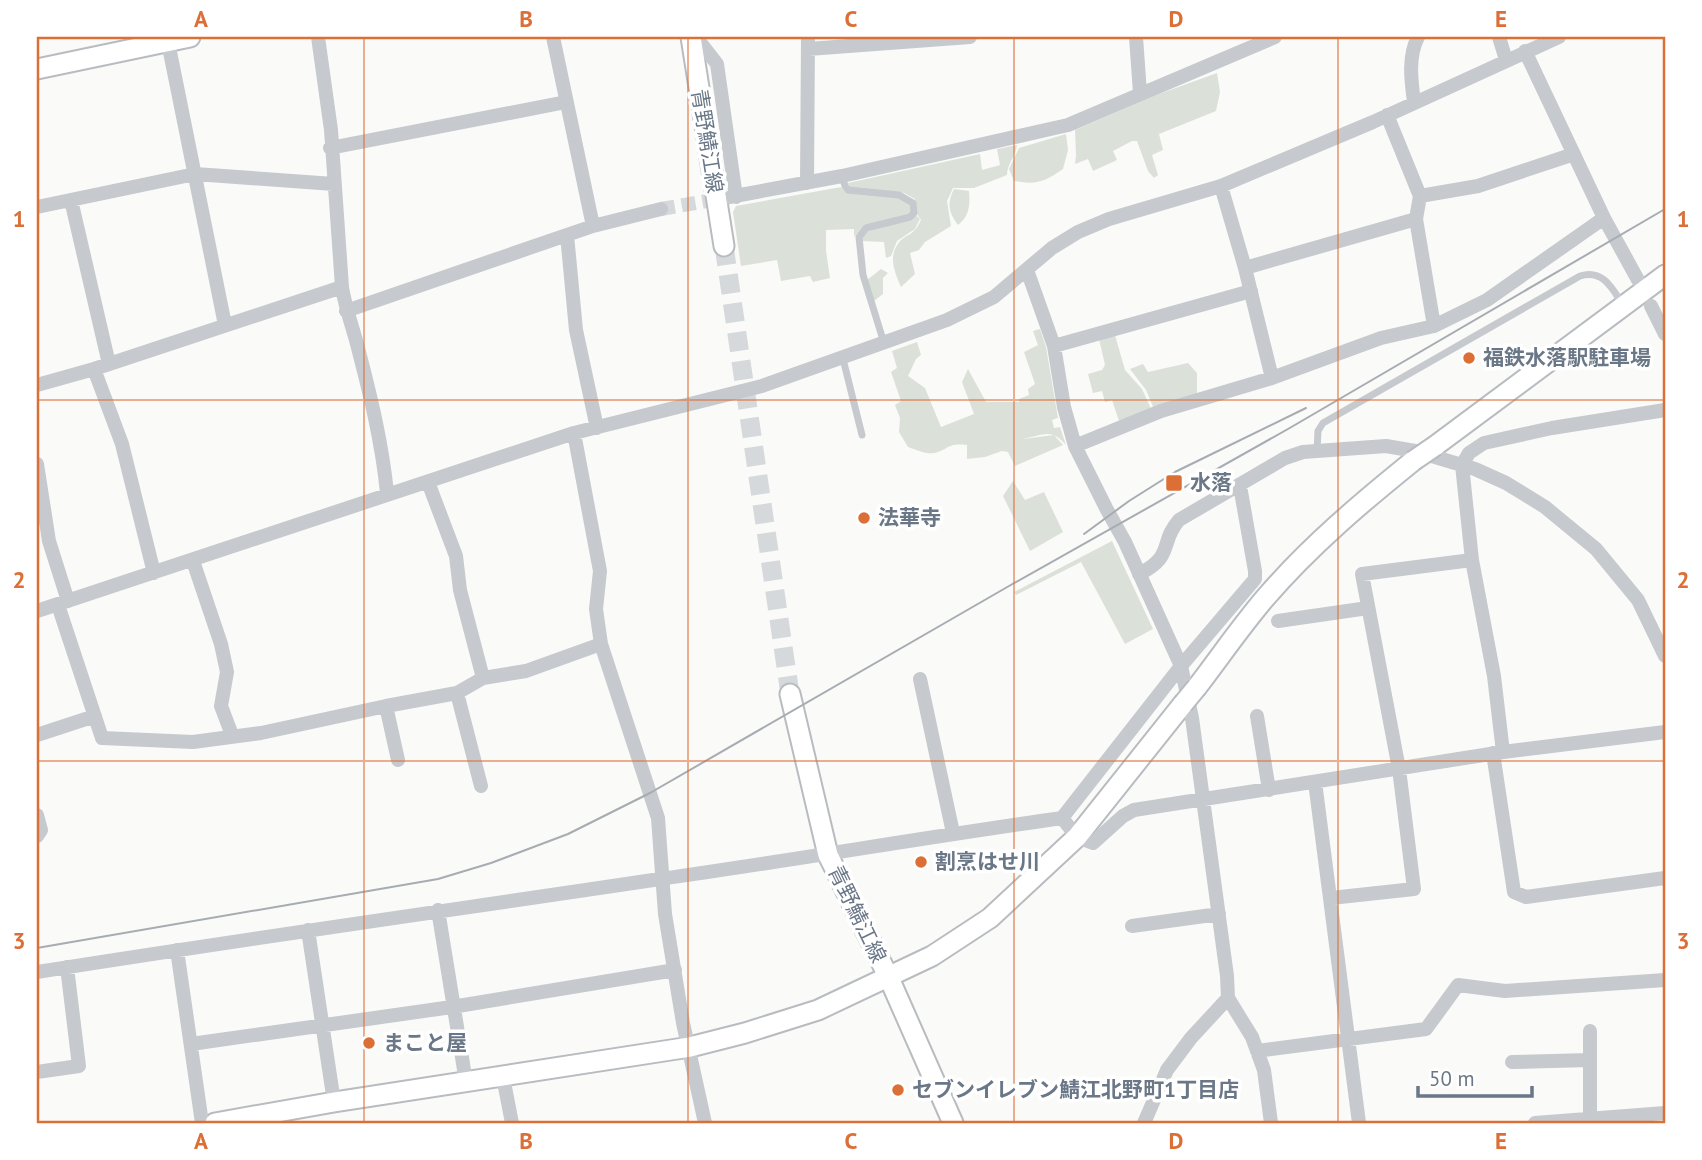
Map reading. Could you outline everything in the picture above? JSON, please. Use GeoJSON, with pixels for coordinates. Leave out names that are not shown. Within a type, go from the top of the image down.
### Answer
{"type":"FeatureCollection","features":[{"type":"Feature","properties":{"kind":"street"},"geometry":{"type":"LineString","coordinates":[[318,37],[331,130],[330,148],[342,287],[382,446],[387,493]]}},
{"type":"Feature","properties":{"kind":"street"},"geometry":{"type":"LineString","coordinates":[[554,37],[593,226]]}},
{"type":"Feature","properties":{"kind":"street","name":"青野鯖江線"},"geometry":{"type":"LineString","coordinates":[[691,37],[724,246]]}},
{"type":"Feature","properties":{"kind":"street"},"geometry":{"type":"LineString","coordinates":[[696,37],[717,64],[730,198],[1069,129],[1140,93],[1275,37]]}},
{"type":"Feature","properties":{"kind":"street"},"geometry":{"type":"LineString","coordinates":[[807,183],[808,43],[970,37]]}},
{"type":"Feature","properties":{"kind":"street"},"geometry":{"type":"LineString","coordinates":[[1136,37],[1140,93]]}},
{"type":"Feature","properties":{"kind":"street"},"geometry":{"type":"LineString","coordinates":[[1414,102],[1411,49],[1418,37]]}},
{"type":"Feature","properties":{"kind":"street"},"geometry":{"type":"LineString","coordinates":[[1499,37],[1506,60]]}},
{"type":"Feature","properties":{"kind":"street"},"geometry":{"type":"LineString","coordinates":[[37,611],[574,433],[762,386],[947,320],[983,303],[1067,238],[1107,215],[1220,186],[1387,115],[1559,37]]}},
{"type":"Feature","properties":{"kind":"street"},"geometry":{"type":"LineString","coordinates":[[37,69],[183,38],[195,174],[225,325]]}},
{"type":"Feature","properties":{"kind":"street"},"geometry":{"type":"LineString","coordinates":[[1525,51],[1604,218],[1638,280]]}},
{"type":"Feature","properties":{"kind":"street"},"geometry":{"type":"LineString","coordinates":[[330,148],[566,102]]}},
{"type":"Feature","properties":{"kind":"street"},"geometry":{"type":"LineString","coordinates":[[1387,115],[1420,196],[1416,219],[1434,326]]}},
{"type":"Feature","properties":{"kind":"street"},"geometry":{"type":"LineString","coordinates":[[1420,196],[1478,186],[1574,154]]}},
{"type":"Feature","properties":{"kind":"street"},"geometry":{"type":"LineString","coordinates":[[37,207],[195,174],[334,184]]}},
{"type":"Feature","properties":{"kind":"street"},"geometry":{"type":"LineString","coordinates":[[1220,186],[1245,268],[1272,378]]}},
{"type":"Feature","properties":{"kind":"street"},"geometry":{"type":"LineString","coordinates":[[71,200],[109,364]]}},
{"type":"Feature","properties":{"kind":"street"},"geometry":{"type":"LineString","coordinates":[[346,311],[593,226],[661,209]]}},
{"type":"Feature","properties":{"kind":"street"},"geometry":{"type":"LineString","coordinates":[[1075,446],[1161,411],[1272,378],[1381,338],[1434,326],[1487,300],[1604,218]]}},
{"type":"Feature","properties":{"kind":"street"},"geometry":{"type":"LineString","coordinates":[[1245,268],[1416,219]]}},
{"type":"Feature","properties":{"kind":"street"},"geometry":{"type":"LineString","coordinates":[[567,235],[576,330],[597,428]]}},
{"type":"Feature","properties":{"kind":"street"},"geometry":{"type":"LineString","coordinates":[[1027,270],[1054,346],[1066,415],[1075,446],[1125,542],[1181,666],[1191,709],[1227,976],[1227,998],[1240,1014],[1264,1070],[1271,1123]]}},
{"type":"Feature","properties":{"kind":"street"},"geometry":{"type":"LineString","coordinates":[[215,1123],[301,1116],[334,1102],[690,1047],[818,1010],[932,956],[990,918],[1077,836],[1265,599],[1352,510],[1413,461],[1665,275]]}},
{"type":"Feature","properties":{"kind":"street"},"geometry":{"type":"LineString","coordinates":[[37,385],[94,369],[342,287]]}},
{"type":"Feature","properties":{"kind":"street"},"geometry":{"type":"LineString","coordinates":[[1054,346],[1251,291]]}},
{"type":"Feature","properties":{"kind":"street"},"geometry":{"type":"LineString","coordinates":[[1651,306],[1665,334]]}},
{"type":"Feature","properties":{"kind":"street"},"geometry":{"type":"LineString","coordinates":[[94,369],[121,444],[154,573]]}},
{"type":"Feature","properties":{"kind":"street"},"geometry":{"type":"LineString","coordinates":[[1665,410],[1552,428],[1484,443],[1469,453],[1462,465],[1472,560],[1494,676],[1498,752],[1514,892],[1526,897],[1665,878]]}},
{"type":"Feature","properties":{"kind":"street"},"geometry":{"type":"LineString","coordinates":[[574,433],[600,571],[596,608],[601,643],[657,818],[661,879],[674,970],[705,1123]]}},
{"type":"Feature","properties":{"kind":"street"},"geometry":{"type":"LineString","coordinates":[[1139,574],[1161,560],[1179,520],[1292,455],[1386,446],[1415,451],[1475,469],[1506,483],[1545,507],[1597,550],[1638,600],[1665,656]]}},
{"type":"Feature","properties":{"kind":"street"},"geometry":{"type":"LineString","coordinates":[[37,464],[49,541],[63,603],[103,738],[193,742],[261,733],[457,694],[483,678],[526,671],[601,643]]}},
{"type":"Feature","properties":{"kind":"street"},"geometry":{"type":"LineString","coordinates":[[428,482],[456,556],[460,590],[483,678]]}},
{"type":"Feature","properties":{"kind":"street"},"geometry":{"type":"LineString","coordinates":[[37,972],[1062,818],[1181,666],[1255,579],[1240,486]]}},
{"type":"Feature","properties":{"kind":"street"},"geometry":{"type":"LineString","coordinates":[[1331,898],[1415,889],[1399,769],[1362,574],[1472,560]]}},
{"type":"Feature","properties":{"kind":"street"},"geometry":{"type":"LineString","coordinates":[[193,561],[221,645],[227,672],[221,706],[232,735]]}},
{"type":"Feature","properties":{"kind":"street"},"geometry":{"type":"LineString","coordinates":[[1278,621],[1368,608]]}},
{"type":"Feature","properties":{"kind":"street"},"geometry":{"type":"LineString","coordinates":[[920,679],[953,833]]}},
{"type":"Feature","properties":{"kind":"street"},"geometry":{"type":"LineString","coordinates":[[457,694],[481,786]]}},
{"type":"Feature","properties":{"kind":"street","name":"青野鯖江線"},"geometry":{"type":"LineString","coordinates":[[790,694],[828,855],[889,978],[953,1123]]}},
{"type":"Feature","properties":{"kind":"street"},"geometry":{"type":"LineString","coordinates":[[386,706],[398,760]]}},
{"type":"Feature","properties":{"kind":"street"},"geometry":{"type":"LineString","coordinates":[[37,735],[95,716]]}},
{"type":"Feature","properties":{"kind":"street"},"geometry":{"type":"LineString","coordinates":[[1258,716],[1269,790]]}},
{"type":"Feature","properties":{"kind":"street"},"geometry":{"type":"LineString","coordinates":[[1062,818],[1077,836],[1093,843],[1123,816],[1134,810],[1498,752],[1665,732]]}},
{"type":"Feature","properties":{"kind":"street"},"geometry":{"type":"LineString","coordinates":[[1315,782],[1359,1123]]}},
{"type":"Feature","properties":{"kind":"street"},"geometry":{"type":"LineString","coordinates":[[37,815],[41,830],[37,836]]}},
{"type":"Feature","properties":{"kind":"street"},"geometry":{"type":"LineString","coordinates":[[438,910],[466,1082]]}},
{"type":"Feature","properties":{"kind":"street"},"geometry":{"type":"LineString","coordinates":[[1132,926],[1219,914]]}},
{"type":"Feature","properties":{"kind":"street"},"geometry":{"type":"LineString","coordinates":[[308,930],[334,1102]]}},
{"type":"Feature","properties":{"kind":"street"},"geometry":{"type":"LineString","coordinates":[[177,950],[202,1123]]}},
{"type":"Feature","properties":{"kind":"street"},"geometry":{"type":"LineString","coordinates":[[37,1072],[79,1066],[67,967]]}},
{"type":"Feature","properties":{"kind":"street"},"geometry":{"type":"LineString","coordinates":[[191,1044],[452,1007],[674,970]]}},
{"type":"Feature","properties":{"kind":"street"},"geometry":{"type":"LineString","coordinates":[[1257,1051],[1426,1029],[1458,985],[1505,991],[1665,980]]}},
{"type":"Feature","properties":{"kind":"street"},"geometry":{"type":"LineString","coordinates":[[1144,1123],[1167,1070],[1227,998]]}},
{"type":"Feature","properties":{"kind":"street"},"geometry":{"type":"LineString","coordinates":[[1590,1031],[1590,1119]]}},
{"type":"Feature","properties":{"kind":"street"},"geometry":{"type":"LineString","coordinates":[[1512,1062],[1590,1060]]}},
{"type":"Feature","properties":{"kind":"street"},"geometry":{"type":"LineString","coordinates":[[503,1077],[512,1123]]}},
{"type":"Feature","properties":{"kind":"street"},"geometry":{"type":"LineString","coordinates":[[1535,1123],[1665,1114]]}},
{"type":"Feature","properties":{"kind":"lane"},"geometry":{"type":"LineString","coordinates":[[842,176],[848,190],[899,195],[913,204],[914,213],[910,217],[866,228],[860,233],[858,240],[863,275],[884,343]]}},
{"type":"Feature","properties":{"kind":"lane"},"geometry":{"type":"LineString","coordinates":[[1317,451],[1318,431],[1323,423],[1580,276],[1595,273],[1603,278],[1624,305]]}},
{"type":"Feature","properties":{"kind":"lane"},"geometry":{"type":"LineString","coordinates":[[843,359],[862,435]]}},
{"type":"Feature","properties":{"kind":"shaded area"},"geometry":{"type":"Polygon","coordinates":[[[1217,73],[1220,92],[1216,111],[1159,134],[1163,150],[1152,155],[1158,175],[1154,178],[1148,171],[1137,141],[1113,151],[1117,160],[1093,171],[1088,159],[1075,164],[1075,130],[1159,94],[1217,73]]]}},
{"type":"Feature","properties":{"kind":"shaded area"},"geometry":{"type":"Polygon","coordinates":[[[1066,134],[1068,150],[1063,169],[1040,181],[1014,181],[1009,169],[1019,148],[1066,134]]]}},
{"type":"Feature","properties":{"kind":"shaded area"},"geometry":{"type":"Polygon","coordinates":[[[1017,145],[1007,175],[974,188],[953,188],[947,201],[951,226],[925,242],[919,250],[910,253],[915,274],[901,287],[893,254],[921,220],[917,214],[915,199],[904,193],[849,187],[848,183],[980,154],[982,170],[1000,165],[997,149],[1017,145]]]}},
{"type":"Feature","properties":{"kind":"shaded area"},"geometry":{"type":"Polygon","coordinates":[[[841,187],[845,191],[897,197],[910,204],[911,213],[863,226],[854,237],[854,229],[826,230],[830,278],[813,282],[810,276],[781,281],[777,260],[741,266],[733,212],[736,206],[841,187]]]}},
{"type":"Feature","properties":{"kind":"shaded area"},"geometry":{"type":"Polygon","coordinates":[[[954,189],[969,191],[967,214],[958,225],[950,207],[954,189]]]}},
{"type":"Feature","properties":{"kind":"shaded area"},"geometry":{"type":"Polygon","coordinates":[[[916,215],[920,219],[915,229],[897,241],[891,256],[886,258],[884,242],[861,241],[863,233],[916,215]]]}},
{"type":"Feature","properties":{"kind":"shaded area"},"geometry":{"type":"Polygon","coordinates":[[[881,269],[888,273],[883,278],[883,294],[874,301],[867,280],[881,269]]]}},
{"type":"Feature","properties":{"kind":"shaded area"},"geometry":{"type":"Polygon","coordinates":[[[1040,329],[1046,347],[1058,418],[1052,420],[1054,428],[1060,427],[1066,445],[1055,436],[1063,445],[1015,466],[1008,452],[967,459],[967,445],[954,445],[931,453],[908,447],[899,432],[900,418],[895,405],[901,401],[891,372],[897,368],[892,351],[917,342],[921,355],[916,359],[908,376],[925,388],[941,427],[974,414],[962,382],[968,369],[986,402],[1019,402],[1019,399],[1029,395],[1028,389],[1035,384],[1024,352],[1038,345],[1033,331],[1040,329]]]}},
{"type":"Feature","properties":{"kind":"shaded area"},"geometry":{"type":"Polygon","coordinates":[[[1115,335],[1125,370],[1142,389],[1152,411],[1120,424],[1112,400],[1105,402],[1102,391],[1093,393],[1088,374],[1102,370],[1105,365],[1099,339],[1115,335]]]}},
{"type":"Feature","properties":{"kind":"shaded area"},"geometry":{"type":"Polygon","coordinates":[[[1188,363],[1197,373],[1197,394],[1154,409],[1146,390],[1130,369],[1143,364],[1148,372],[1188,363]]]}},
{"type":"Feature","properties":{"kind":"shaded area"},"geometry":{"type":"Polygon","coordinates":[[[1013,481],[1025,500],[1044,492],[1063,532],[1030,551],[1003,496],[1013,481]]]}},
{"type":"Feature","properties":{"kind":"shaded area"},"geometry":{"type":"Polygon","coordinates":[[[1112,541],[1153,629],[1125,644],[1081,562],[1016,595],[1014,592],[1112,541]]]}},
{"type":"Feature","properties":{"kind":"tunnel"},"geometry":{"type":"LineString","coordinates":[[661,209],[724,198]]}},
{"type":"Feature","properties":{"kind":"tunnel"},"geometry":{"type":"LineString","coordinates":[[724,246],[790,694]]}},
{"type":"Feature","properties":{"kind":"tram line"},"geometry":{"type":"LineString","coordinates":[[37,948],[438,879],[491,863],[568,834],[650,793],[1288,429],[1665,209]]}},
{"type":"Feature","properties":{"kind":"tram line"},"geometry":{"type":"LineString","coordinates":[[1084,534],[1175,472],[1306,408]]}},
{"type":"Feature","properties":{"kind":"place","name":"福鉄水落駅駐車場"},"geometry":{"type":"Point","coordinates":[1469,358]}},
{"type":"Feature","properties":{"kind":"place","name":"水落"},"geometry":{"type":"Point","coordinates":[1174,483]}},
{"type":"Feature","properties":{"kind":"place","name":"法華寺"},"geometry":{"type":"Point","coordinates":[864,518]}},
{"type":"Feature","properties":{"kind":"place","name":"割烹はせ川"},"geometry":{"type":"Point","coordinates":[921,862]}},
{"type":"Feature","properties":{"kind":"place","name":"まこと屋"},"geometry":{"type":"Point","coordinates":[369,1043]}},
{"type":"Feature","properties":{"kind":"place","name":"セブンイレブン鯖江北野町1丁目店"},"geometry":{"type":"Point","coordinates":[898,1090]}}]}
